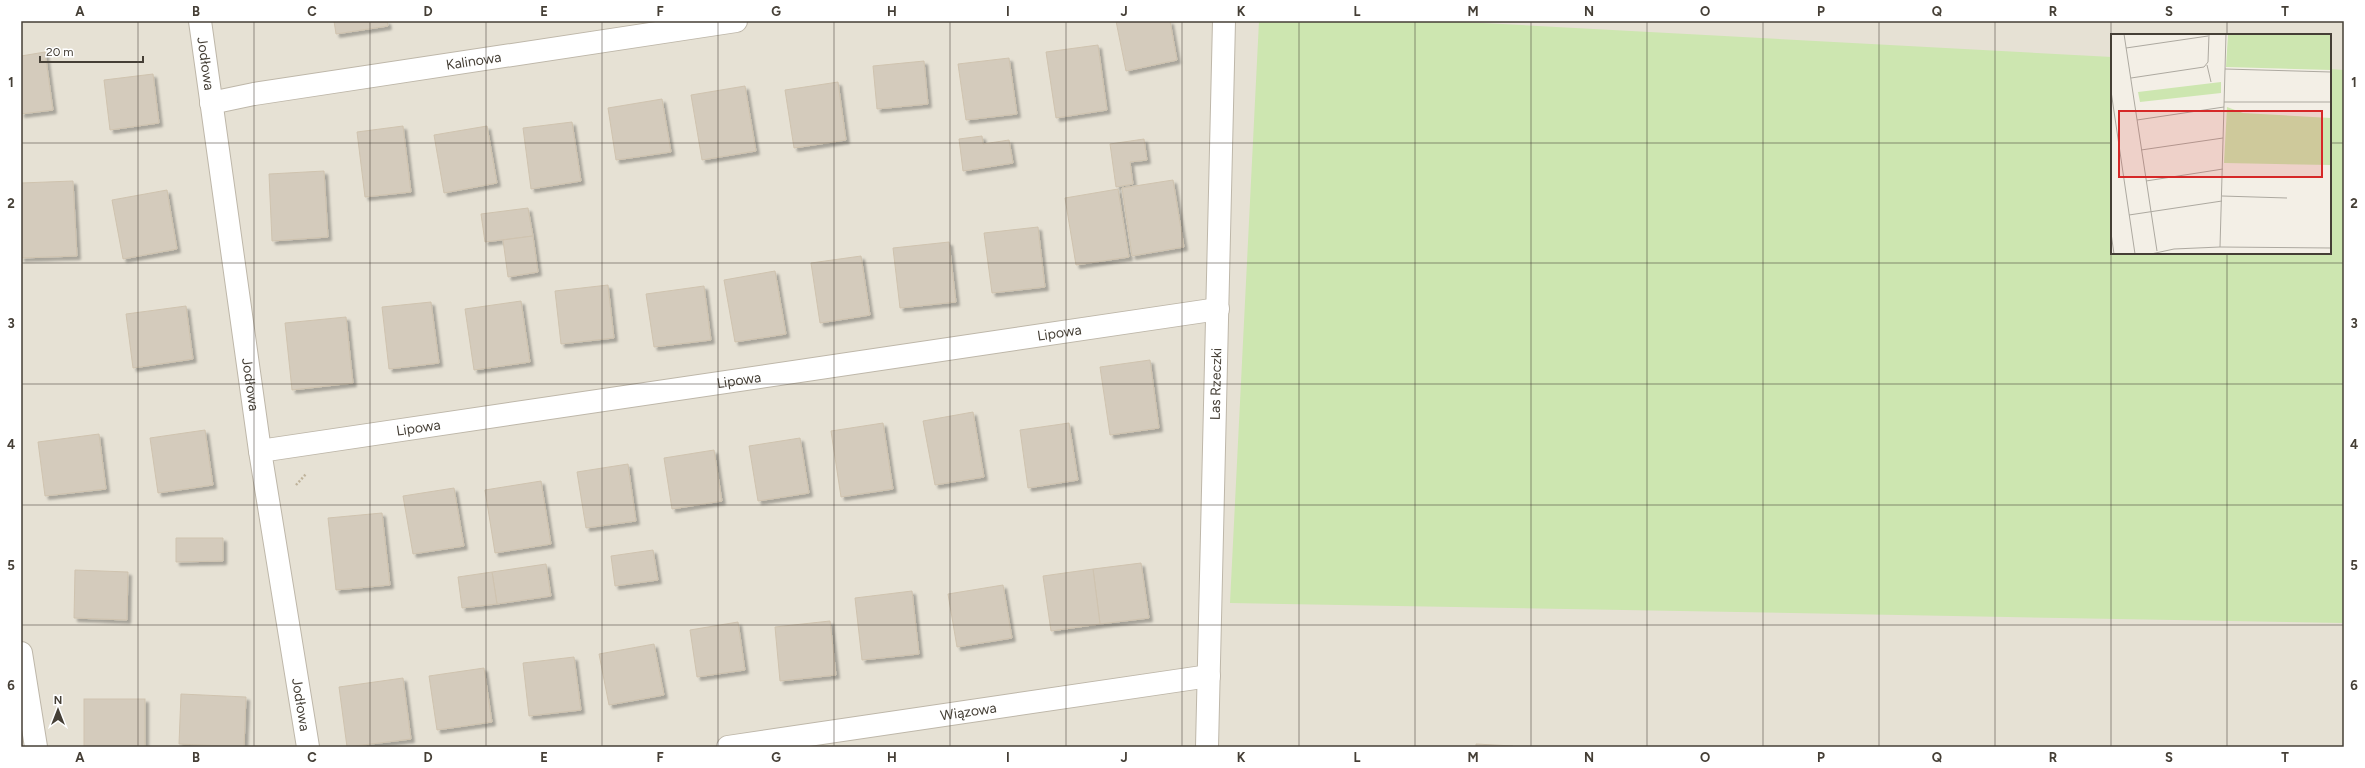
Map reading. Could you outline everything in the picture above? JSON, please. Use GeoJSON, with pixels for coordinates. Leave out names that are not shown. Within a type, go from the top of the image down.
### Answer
{"type":"FeatureCollection","features":[{"type":"Feature","properties":{"kind":"street","name":"Jodłowa"},"geometry":{"type":"LineString","coordinates":[[200,21],[260,451],[308,747]]}},
{"type":"Feature","properties":{"kind":"street","name":"Kalinowa"},"geometry":{"type":"LineString","coordinates":[[211,103],[254,94],[736,21]]}},
{"type":"Feature","properties":{"kind":"street","name":"Las Rzeczki"},"geometry":{"type":"LineString","coordinates":[[1207,747],[1224,21]]}},
{"type":"Feature","properties":{"kind":"street","name":"Lipowa"},"geometry":{"type":"LineString","coordinates":[[260,451],[1218,309]]}},
{"type":"Feature","properties":{"kind":"street"},"geometry":{"type":"LineString","coordinates":[[21,653],[36,747]]}},
{"type":"Feature","properties":{"kind":"street","name":"Wiązowa"},"geometry":{"type":"LineString","coordinates":[[728,747],[1209,676]]}},
{"type":"Feature","properties":{"kind":"shaded area"},"geometry":{"type":"Polygon","coordinates":[[[21,21],[2344,21],[2344,747],[21,747],[21,21]]]}},
{"type":"Feature","properties":{"kind":"green space"},"geometry":{"type":"Polygon","coordinates":[[[1259,21],[1445,21],[2111,57],[2111,254],[2331,254],[2331,69],[2344,70],[2344,623],[1230,603],[1259,21]]]}},
{"type":"Feature","properties":{"kind":"building"},"geometry":{"type":"Polygon","coordinates":[[[334,21],[387,21],[388,26],[336,34],[334,21]]]}},
{"type":"Feature","properties":{"kind":"building"},"geometry":{"type":"Polygon","coordinates":[[[1116,21],[1170,21],[1177,60],[1126,71],[1116,21]]]}},
{"type":"Feature","properties":{"kind":"building"},"geometry":{"type":"Polygon","coordinates":[[[1098,45],[1107,110],[1056,118],[1046,52],[1098,45]]]}},
{"type":"Feature","properties":{"kind":"building"},"geometry":{"type":"Polygon","coordinates":[[[45,52],[53,110],[21,114],[21,56],[45,52]]]}},
{"type":"Feature","properties":{"kind":"building"},"geometry":{"type":"Polygon","coordinates":[[[1009,58],[1017,114],[966,120],[958,64],[1009,58]]]}},
{"type":"Feature","properties":{"kind":"building"},"geometry":{"type":"Polygon","coordinates":[[[924,61],[928,104],[877,109],[873,66],[924,61]]]}},
{"type":"Feature","properties":{"kind":"building"},"geometry":{"type":"Polygon","coordinates":[[[153,74],[159,123],[110,130],[104,80],[153,74]]]}},
{"type":"Feature","properties":{"kind":"building"},"geometry":{"type":"Polygon","coordinates":[[[838,82],[846,140],[794,148],[785,90],[838,82]]]}},
{"type":"Feature","properties":{"kind":"building"},"geometry":{"type":"Polygon","coordinates":[[[745,86],[756,151],[702,160],[691,95],[745,86]]]}},
{"type":"Feature","properties":{"kind":"building"},"geometry":{"type":"Polygon","coordinates":[[[662,99],[671,152],[616,160],[608,108],[662,99]]]}},
{"type":"Feature","properties":{"kind":"building"},"geometry":{"type":"Polygon","coordinates":[[[572,122],[581,181],[531,189],[523,128],[572,122]]]}},
{"type":"Feature","properties":{"kind":"building"},"geometry":{"type":"Polygon","coordinates":[[[403,126],[411,192],[365,197],[357,132],[403,126]]]}},
{"type":"Feature","properties":{"kind":"building"},"geometry":{"type":"Polygon","coordinates":[[[487,126],[497,183],[444,193],[434,135],[487,126]]]}},
{"type":"Feature","properties":{"kind":"building"},"geometry":{"type":"Polygon","coordinates":[[[982,136],[983,144],[1009,140],[1013,163],[963,171],[959,139],[982,136]]]}},
{"type":"Feature","properties":{"kind":"building"},"geometry":{"type":"Polygon","coordinates":[[[1144,139],[1147,160],[1130,162],[1133,184],[1116,187],[1110,144],[1144,139]]]}},
{"type":"Feature","properties":{"kind":"building"},"geometry":{"type":"Polygon","coordinates":[[[324,171],[328,237],[272,241],[269,174],[324,171]]]}},
{"type":"Feature","properties":{"kind":"building"},"geometry":{"type":"Polygon","coordinates":[[[1173,180],[1184,247],[1132,256],[1122,188],[1173,180]]]}},
{"type":"Feature","properties":{"kind":"building"},"geometry":{"type":"Polygon","coordinates":[[[73,181],[77,256],[21,258],[21,183],[73,181]]]}},
{"type":"Feature","properties":{"kind":"building"},"geometry":{"type":"Polygon","coordinates":[[[1118,189],[1129,257],[1076,265],[1065,198],[1118,189]]]}},
{"type":"Feature","properties":{"kind":"building"},"geometry":{"type":"Polygon","coordinates":[[[167,190],[177,249],[123,259],[112,200],[167,190]]]}},
{"type":"Feature","properties":{"kind":"building"},"geometry":{"type":"Polygon","coordinates":[[[528,208],[533,236],[485,242],[481,214],[528,208]]]}},
{"type":"Feature","properties":{"kind":"building"},"geometry":{"type":"Polygon","coordinates":[[[1038,227],[1045,287],[992,293],[984,233],[1038,227]]]}},
{"type":"Feature","properties":{"kind":"building"},"geometry":{"type":"Polygon","coordinates":[[[533,236],[538,272],[508,277],[503,240],[533,236]]]}},
{"type":"Feature","properties":{"kind":"building"},"geometry":{"type":"Polygon","coordinates":[[[949,242],[956,302],[900,308],[893,248],[949,242]]]}},
{"type":"Feature","properties":{"kind":"building"},"geometry":{"type":"Polygon","coordinates":[[[861,256],[870,315],[820,323],[811,263],[861,256]]]}},
{"type":"Feature","properties":{"kind":"building"},"geometry":{"type":"Polygon","coordinates":[[[775,271],[786,334],[735,342],[724,280],[775,271]]]}},
{"type":"Feature","properties":{"kind":"building"},"geometry":{"type":"Polygon","coordinates":[[[608,285],[614,338],[561,344],[555,291],[608,285]]]}},
{"type":"Feature","properties":{"kind":"building"},"geometry":{"type":"Polygon","coordinates":[[[704,286],[711,340],[654,347],[646,294],[704,286]]]}},
{"type":"Feature","properties":{"kind":"building"},"geometry":{"type":"Polygon","coordinates":[[[521,301],[530,362],[474,370],[465,309],[521,301]]]}},
{"type":"Feature","properties":{"kind":"building"},"geometry":{"type":"Polygon","coordinates":[[[431,302],[439,363],[389,369],[382,307],[431,302]]]}},
{"type":"Feature","properties":{"kind":"building"},"geometry":{"type":"Polygon","coordinates":[[[186,306],[193,359],[133,368],[126,314],[186,306]]]}},
{"type":"Feature","properties":{"kind":"building"},"geometry":{"type":"Polygon","coordinates":[[[346,317],[353,383],[292,390],[285,323],[346,317]]]}},
{"type":"Feature","properties":{"kind":"building"},"geometry":{"type":"Polygon","coordinates":[[[1150,360],[1159,428],[1110,435],[1100,367],[1150,360]]]}},
{"type":"Feature","properties":{"kind":"building"},"geometry":{"type":"Polygon","coordinates":[[[973,412],[984,477],[935,485],[923,421],[973,412]]]}},
{"type":"Feature","properties":{"kind":"building"},"geometry":{"type":"Polygon","coordinates":[[[883,423],[893,489],[841,497],[831,431],[883,423]]]}},
{"type":"Feature","properties":{"kind":"building"},"geometry":{"type":"Polygon","coordinates":[[[1069,423],[1078,480],[1028,488],[1020,430],[1069,423]]]}},
{"type":"Feature","properties":{"kind":"building"},"geometry":{"type":"Polygon","coordinates":[[[205,430],[213,485],[158,493],[150,438],[205,430]]]}},
{"type":"Feature","properties":{"kind":"building"},"geometry":{"type":"Polygon","coordinates":[[[99,434],[106,489],[45,496],[38,442],[99,434]]]}},
{"type":"Feature","properties":{"kind":"building"},"geometry":{"type":"Polygon","coordinates":[[[800,438],[809,493],[758,501],[749,446],[800,438]]]}},
{"type":"Feature","properties":{"kind":"building"},"geometry":{"type":"Polygon","coordinates":[[[714,450],[722,501],[672,509],[664,458],[714,450]]]}},
{"type":"Feature","properties":{"kind":"building"},"geometry":{"type":"Polygon","coordinates":[[[628,464],[636,521],[586,528],[577,472],[628,464]]]}},
{"type":"Feature","properties":{"kind":"building"},"geometry":{"type":"Polygon","coordinates":[[[541,481],[551,544],[495,553],[485,490],[541,481]]]}},
{"type":"Feature","properties":{"kind":"building"},"geometry":{"type":"Polygon","coordinates":[[[454,488],[464,546],[413,554],[403,496],[454,488]]]}},
{"type":"Feature","properties":{"kind":"building"},"geometry":{"type":"Polygon","coordinates":[[[382,513],[390,585],[336,590],[328,518],[382,513]]]}},
{"type":"Feature","properties":{"kind":"building"},"geometry":{"type":"Polygon","coordinates":[[[176,538],[223,538],[223,561],[176,562],[176,538]]]}},
{"type":"Feature","properties":{"kind":"building"},"geometry":{"type":"Polygon","coordinates":[[[653,550],[658,580],[615,586],[611,556],[653,550]]]}},
{"type":"Feature","properties":{"kind":"building"},"geometry":{"type":"Polygon","coordinates":[[[1141,563],[1149,618],[1100,624],[1093,569],[1141,563]]]}},
{"type":"Feature","properties":{"kind":"building"},"geometry":{"type":"Polygon","coordinates":[[[546,564],[551,596],[497,604],[492,572],[546,564]]]}},
{"type":"Feature","properties":{"kind":"building"},"geometry":{"type":"Polygon","coordinates":[[[1093,569],[1100,624],[1051,631],[1043,576],[1093,569]]]}},
{"type":"Feature","properties":{"kind":"building"},"geometry":{"type":"Polygon","coordinates":[[[75,570],[128,572],[127,620],[74,618],[75,570]]]}},
{"type":"Feature","properties":{"kind":"building"},"geometry":{"type":"Polygon","coordinates":[[[492,572],[497,604],[462,608],[458,577],[492,572]]]}},
{"type":"Feature","properties":{"kind":"building"},"geometry":{"type":"Polygon","coordinates":[[[1003,585],[1012,638],[957,647],[948,594],[1003,585]]]}},
{"type":"Feature","properties":{"kind":"building"},"geometry":{"type":"Polygon","coordinates":[[[912,591],[919,654],[862,660],[855,598],[912,591]]]}},
{"type":"Feature","properties":{"kind":"building"},"geometry":{"type":"Polygon","coordinates":[[[830,621],[836,675],[780,681],[775,627],[830,621]]]}},
{"type":"Feature","properties":{"kind":"building"},"geometry":{"type":"Polygon","coordinates":[[[738,622],[745,670],[697,677],[690,630],[738,622]]]}},
{"type":"Feature","properties":{"kind":"building"},"geometry":{"type":"Polygon","coordinates":[[[654,644],[664,695],[609,705],[599,654],[654,644]]]}},
{"type":"Feature","properties":{"kind":"building"},"geometry":{"type":"Polygon","coordinates":[[[574,657],[581,710],[529,716],[523,663],[574,657]]]}},
{"type":"Feature","properties":{"kind":"building"},"geometry":{"type":"Polygon","coordinates":[[[484,668],[492,722],[437,730],[429,676],[484,668]]]}},
{"type":"Feature","properties":{"kind":"building"},"geometry":{"type":"Polygon","coordinates":[[[403,678],[411,739],[347,747],[339,687],[403,678]]]}},
{"type":"Feature","properties":{"kind":"building"},"geometry":{"type":"Polygon","coordinates":[[[181,694],[246,697],[244,747],[179,744],[181,694]]]}},
{"type":"Feature","properties":{"kind":"building"},"geometry":{"type":"Polygon","coordinates":[[[84,699],[145,699],[145,747],[84,747],[84,699]]]}},
{"type":"Feature","properties":{"kind":"building"},"geometry":{"type":"Polygon","coordinates":[[[1476,744],[1513,746],[1513,747],[1476,747],[1476,744]]]}}]}
